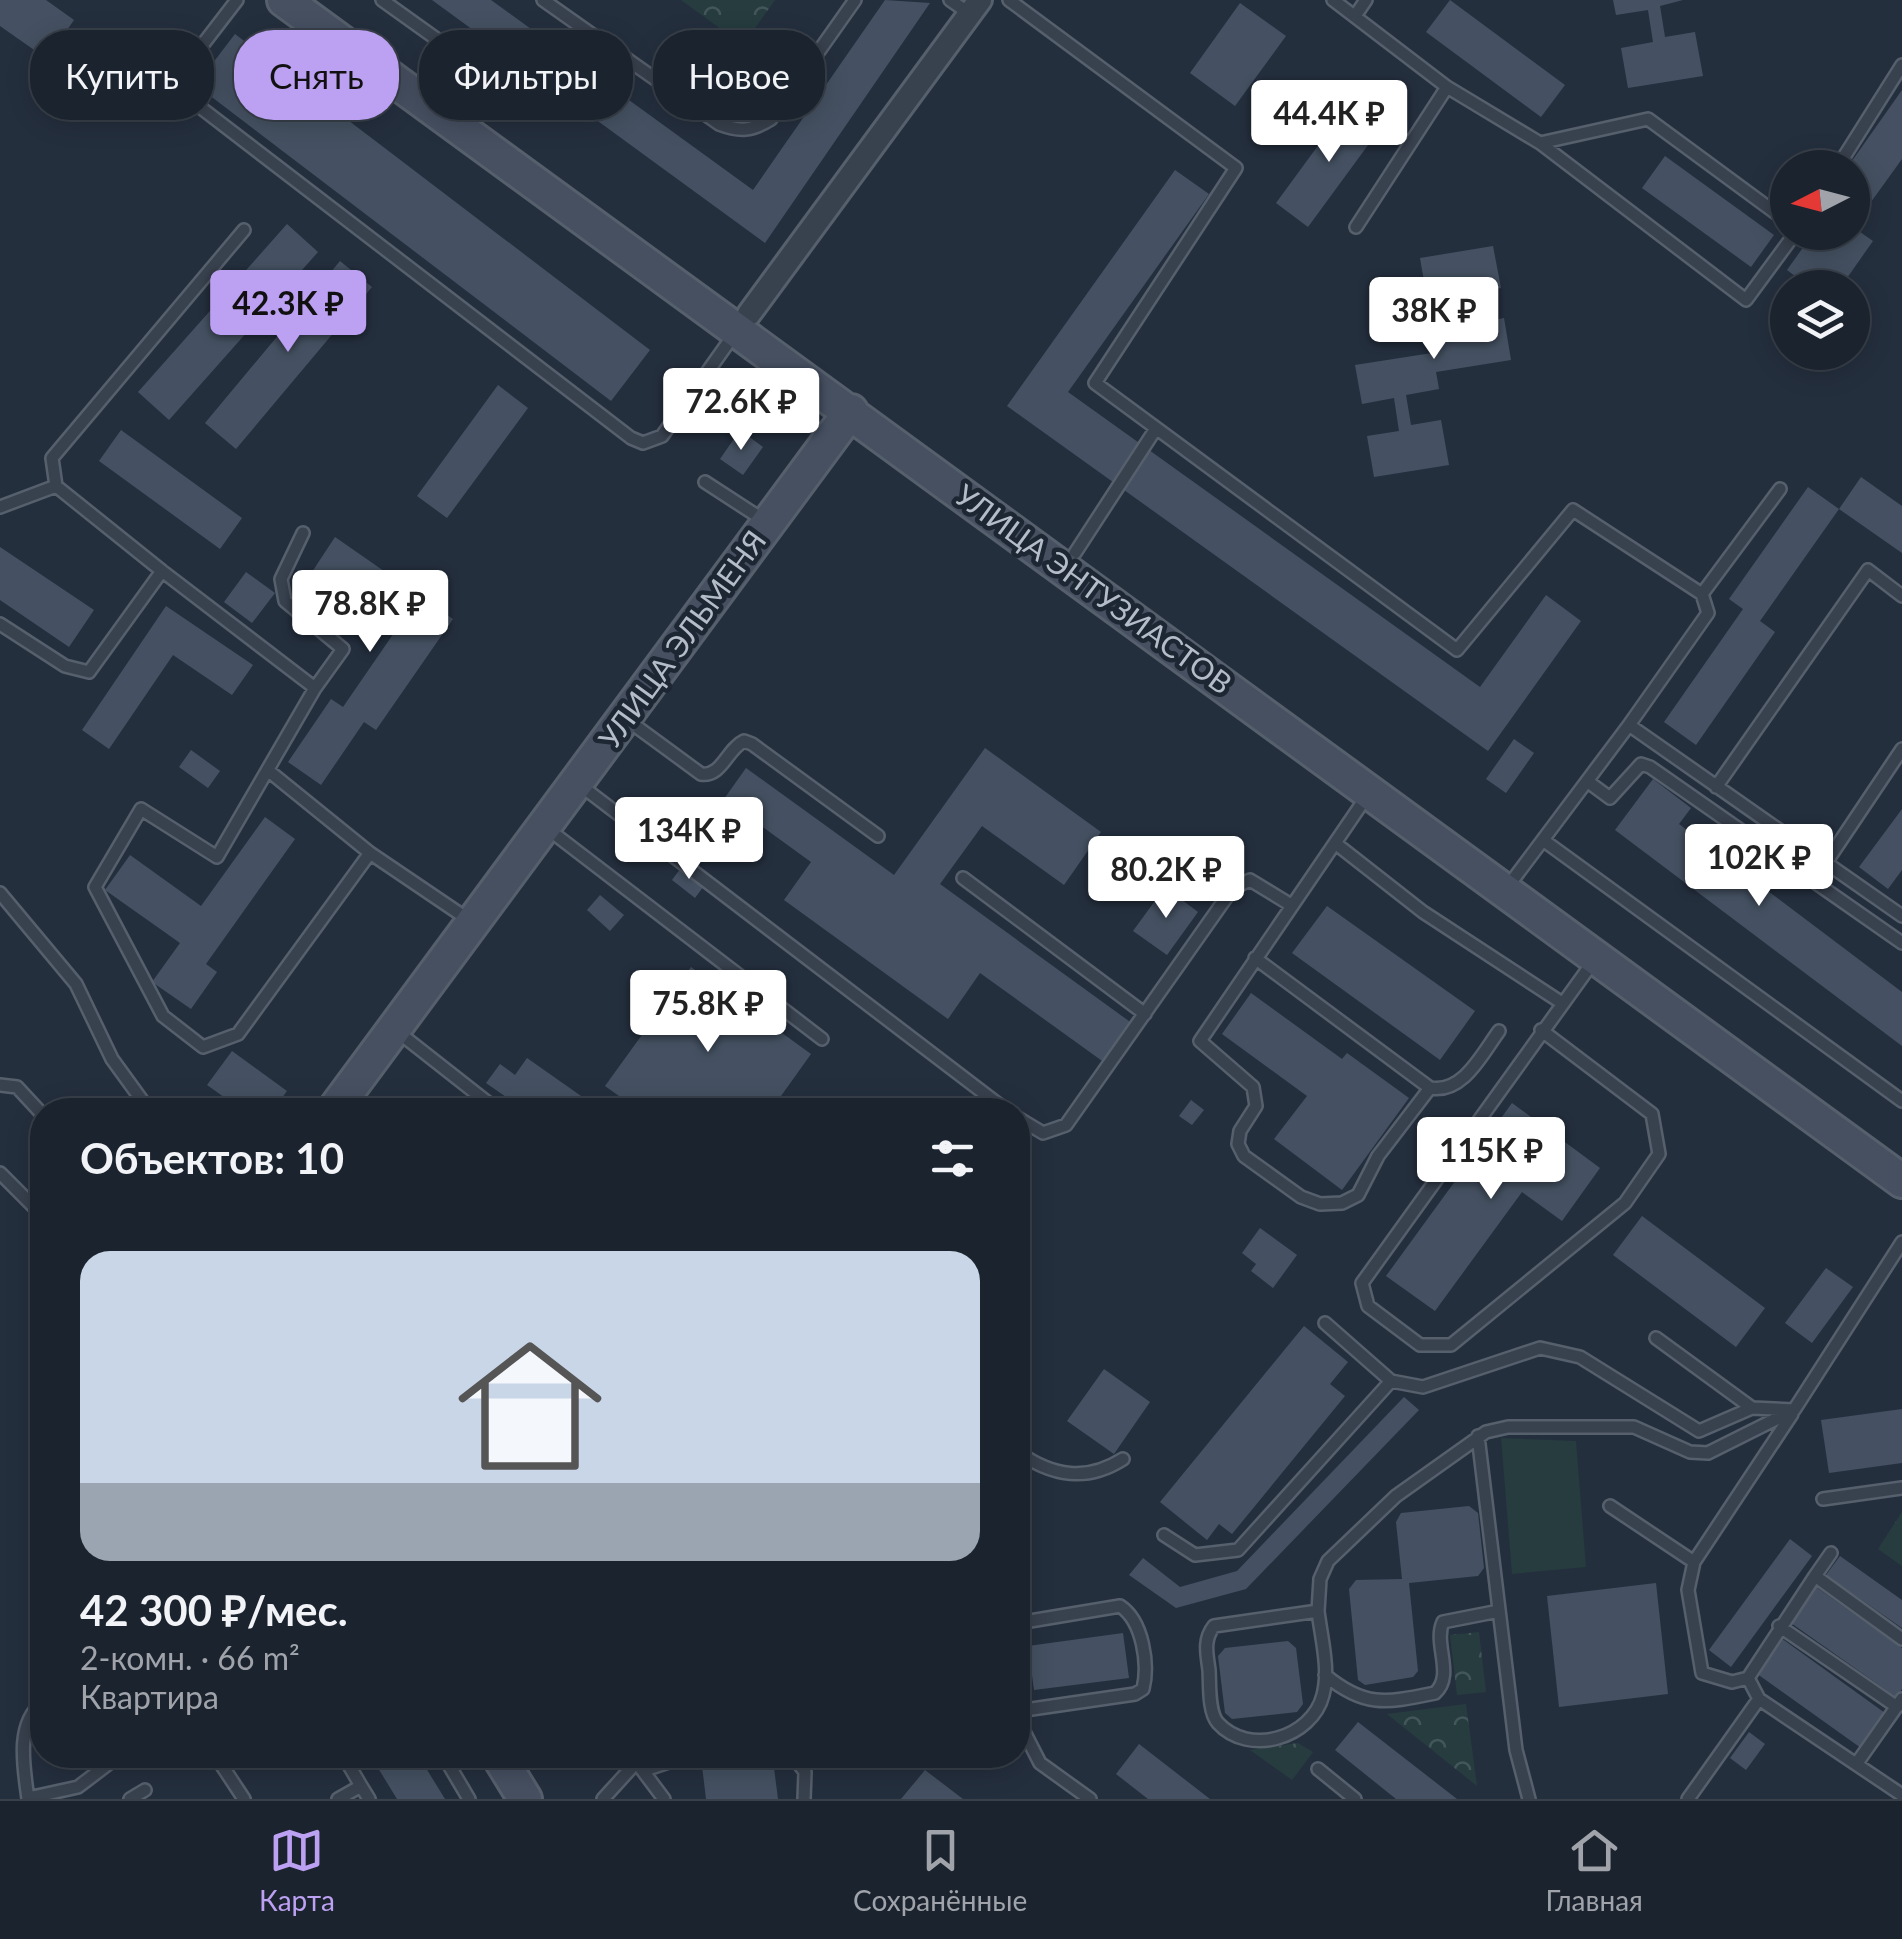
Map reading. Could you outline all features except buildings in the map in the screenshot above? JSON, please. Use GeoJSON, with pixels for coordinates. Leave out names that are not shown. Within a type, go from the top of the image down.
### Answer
{"type":"FeatureCollection","features":[{"type":"Feature","properties":{"kind":"main road","name":"УЛИЦА ЭНТУЗИАСТОВ"},"geometry":{"type":"LineString","coordinates":[[297,1],[1602,951],[1902,1160]]}},
{"type":"Feature","properties":{"kind":"main road","name":"УЛИЦА ЭНТУЗИАСТОВ"},"geometry":{"type":"LineString","coordinates":[[743,322],[851,411],[1070,561]]}},
{"type":"Feature","properties":{"kind":"main road","name":"УЛИЦА ЭЛЬМЕНЯ"},"geometry":{"type":"LineString","coordinates":[[343,1098],[851,411]]}},
{"type":"Feature","properties":{"kind":"main road","name":"УЛИЦА ЭНТУЗИАСТОВ"},"geometry":{"type":"LineString","coordinates":[[1602,951],[1902,1181]]}},
{"type":"Feature","properties":{"kind":"main road"},"geometry":{"type":"LineString","coordinates":[[506,1768],[525,1799]]}},
{"type":"Feature","properties":{"kind":"street"},"geometry":{"type":"LineString","coordinates":[[743,322],[975,7]]}},
{"type":"Feature","properties":{"kind":"lane"},"geometry":{"type":"LineString","coordinates":[[237,0],[186,64],[182,83],[192,101],[631,438],[643,442],[662,436],[743,322]]}},
{"type":"Feature","properties":{"kind":"lane"},"geometry":{"type":"LineString","coordinates":[[382,0],[423,30]]}},
{"type":"Feature","properties":{"kind":"lane"},"geometry":{"type":"LineString","coordinates":[[543,0],[719,124],[737,131],[756,128],[771,119],[855,0]]}},
{"type":"Feature","properties":{"kind":"lane"},"geometry":{"type":"LineString","coordinates":[[950,0],[975,7]]}},
{"type":"Feature","properties":{"kind":"lane"},"geometry":{"type":"LineString","coordinates":[[1009,0],[1236,168],[1095,383],[1457,650],[1573,510],[1702,594],[1708,612],[1510,884]]}},
{"type":"Feature","properties":{"kind":"lane"},"geometry":{"type":"LineString","coordinates":[[1333,0],[1446,87],[1540,144],[1746,300],[1783,250]]}},
{"type":"Feature","properties":{"kind":"lane"},"geometry":{"type":"LineString","coordinates":[[1355,16],[1366,0]]}},
{"type":"Feature","properties":{"kind":"lane"},"geometry":{"type":"LineString","coordinates":[[1848,150],[1902,65]]}},
{"type":"Feature","properties":{"kind":"lane"},"geometry":{"type":"LineString","coordinates":[[1356,227],[1446,87]]}},
{"type":"Feature","properties":{"kind":"lane"},"geometry":{"type":"LineString","coordinates":[[1540,144],[1648,119],[1770,209]]}},
{"type":"Feature","properties":{"kind":"lane"},"geometry":{"type":"LineString","coordinates":[[244,230],[52,458],[56,486],[315,688]]}},
{"type":"Feature","properties":{"kind":"lane"},"geometry":{"type":"LineString","coordinates":[[1070,561],[1154,430]]}},
{"type":"Feature","properties":{"kind":"lane"},"geometry":{"type":"LineString","coordinates":[[705,482],[769,524]]}},
{"type":"Feature","properties":{"kind":"lane"},"geometry":{"type":"LineString","coordinates":[[0,508],[56,486]]}},
{"type":"Feature","properties":{"kind":"lane"},"geometry":{"type":"LineString","coordinates":[[1702,594],[1780,489]]}},
{"type":"Feature","properties":{"kind":"lane"},"geometry":{"type":"LineString","coordinates":[[303,533],[281,579],[285,602],[343,649],[315,688],[218,858],[142,809],[96,887],[163,1016],[202,1047],[238,1034],[370,852]]}},
{"type":"Feature","properties":{"kind":"lane"},"geometry":{"type":"LineString","coordinates":[[1716,787],[1868,570],[1902,596]]}},
{"type":"Feature","properties":{"kind":"lane"},"geometry":{"type":"LineString","coordinates":[[0,624],[65,666],[89,672],[162,571]]}},
{"type":"Feature","properties":{"kind":"lane"},"geometry":{"type":"LineString","coordinates":[[625,718],[701,774],[716,771],[736,744],[752,744],[878,836]]}},
{"type":"Feature","properties":{"kind":"lane"},"geometry":{"type":"LineString","coordinates":[[1629,725],[1902,916]]}},
{"type":"Feature","properties":{"kind":"lane"},"geometry":{"type":"LineString","coordinates":[[1825,864],[1902,749]]}},
{"type":"Feature","properties":{"kind":"lane"},"geometry":{"type":"LineString","coordinates":[[1588,781],[1610,798],[1633,770],[1641,764],[1650,767],[1902,944]]}},
{"type":"Feature","properties":{"kind":"lane"},"geometry":{"type":"LineString","coordinates":[[270,772],[370,852],[472,922]]}},
{"type":"Feature","properties":{"kind":"lane"},"geometry":{"type":"LineString","coordinates":[[577,783],[990,1098]]}},
{"type":"Feature","properties":{"kind":"lane"},"geometry":{"type":"LineString","coordinates":[[1374,785],[1200,1040],[1253,1086],[1256,1106],[1240,1131],[1238,1144],[1244,1156],[1301,1197],[1320,1204],[1342,1203],[1358,1195],[1378,1156],[1430,1088]]}},
{"type":"Feature","properties":{"kind":"lane"},"geometry":{"type":"LineString","coordinates":[[545,826],[822,1039]]}},
{"type":"Feature","properties":{"kind":"lane"},"geometry":{"type":"LineString","coordinates":[[1544,840],[1902,1101]]}},
{"type":"Feature","properties":{"kind":"lane"},"geometry":{"type":"LineString","coordinates":[[1335,843],[1423,912],[1562,1003]]}},
{"type":"Feature","properties":{"kind":"lane"},"geometry":{"type":"LineString","coordinates":[[963,878],[1145,1014]]}},
{"type":"Feature","properties":{"kind":"lane"},"geometry":{"type":"LineString","coordinates":[[1030,1125],[1043,1133],[1066,1125],[1233,888],[1250,880],[1292,906]]}},
{"type":"Feature","properties":{"kind":"lane"},"geometry":{"type":"LineString","coordinates":[[0,893],[76,984],[112,1059],[139,1098]]}},
{"type":"Feature","properties":{"kind":"lane"},"geometry":{"type":"LineString","coordinates":[[1542,1030],[1652,1114],[1659,1154],[1625,1204],[1452,1346],[1420,1346],[1368,1306],[1362,1283],[1542,1030],[1602,951]]}},
{"type":"Feature","properties":{"kind":"lane"},"geometry":{"type":"LineString","coordinates":[[1254,958],[1430,1088],[1454,1086],[1499,1031]]}},
{"type":"Feature","properties":{"kind":"lane"},"geometry":{"type":"LineString","coordinates":[[394,1029],[482,1098]]}},
{"type":"Feature","properties":{"kind":"lane"},"geometry":{"type":"LineString","coordinates":[[0,1085],[18,1087],[30,1100]]}},
{"type":"Feature","properties":{"kind":"lane"},"geometry":{"type":"LineString","coordinates":[[0,1172],[30,1202]]}},
{"type":"Feature","properties":{"kind":"lane"},"geometry":{"type":"LineString","coordinates":[[1832,1553],[1779,1626],[1748,1678],[1732,1682],[1702,1673],[1688,1590],[1694,1562],[1902,1242]]}},
{"type":"Feature","properties":{"kind":"lane"},"geometry":{"type":"LineString","coordinates":[[1325,1323],[1391,1381],[1423,1387],[1540,1348],[1580,1358],[1698,1431],[1752,1408],[1794,1410]]}},
{"type":"Feature","properties":{"kind":"lane"},"geometry":{"type":"LineString","coordinates":[[1656,1338],[1752,1408]]}},
{"type":"Feature","properties":{"kind":"lane"},"geometry":{"type":"LineString","coordinates":[[1164,1534],[1195,1555],[1238,1550],[1391,1381]]}},
{"type":"Feature","properties":{"kind":"lane"},"geometry":{"type":"LineString","coordinates":[[1318,1611],[1214,1626],[1206,1646],[1214,1716],[1246,1739],[1292,1735],[1320,1704],[1325,1675],[1318,1611],[1320,1580],[1328,1561],[1387,1503],[1478,1436],[1508,1427],[1634,1427],[1690,1452],[1708,1453],[1794,1410]]}},
{"type":"Feature","properties":{"kind":"lane"},"geometry":{"type":"LineString","coordinates":[[1478,1436],[1516,1750],[1529,1799]]}},
{"type":"Feature","properties":{"kind":"lane"},"geometry":{"type":"LineString","coordinates":[[1030,1461],[1072,1476],[1100,1474],[1124,1458]]}},
{"type":"Feature","properties":{"kind":"lane"},"geometry":{"type":"LineString","coordinates":[[1823,1499],[1902,1488]]}},
{"type":"Feature","properties":{"kind":"lane"},"geometry":{"type":"LineString","coordinates":[[1610,1506],[1694,1562]]}},
{"type":"Feature","properties":{"kind":"lane"},"geometry":{"type":"LineString","coordinates":[[1815,1576],[1902,1639]]}},
{"type":"Feature","properties":{"kind":"lane"},"geometry":{"type":"LineString","coordinates":[[1030,1621],[1120,1606],[1130,1613],[1138,1628],[1146,1678],[1144,1689],[1134,1694],[1030,1709]]}},
{"type":"Feature","properties":{"kind":"lane"},"geometry":{"type":"LineString","coordinates":[[1325,1675],[1360,1700],[1435,1693],[1444,1677],[1439,1632],[1443,1622],[1499,1611]]}},
{"type":"Feature","properties":{"kind":"lane"},"geometry":{"type":"LineString","coordinates":[[1779,1626],[1899,1703],[1857,1762]]}},
{"type":"Feature","properties":{"kind":"lane"},"geometry":{"type":"LineString","coordinates":[[1748,1678],[1759,1699],[1902,1795]]}},
{"type":"Feature","properties":{"kind":"lane"},"geometry":{"type":"LineString","coordinates":[[1688,1799],[1759,1699]]}},
{"type":"Feature","properties":{"kind":"lane"},"geometry":{"type":"LineString","coordinates":[[30,1722],[22,1747],[28,1799],[78,1788],[103,1768]]}},
{"type":"Feature","properties":{"kind":"lane"},"geometry":{"type":"LineString","coordinates":[[1030,1743],[1040,1763],[1090,1799]]}},
{"type":"Feature","properties":{"kind":"lane"},"geometry":{"type":"LineString","coordinates":[[224,1768],[244,1799]]}},
{"type":"Feature","properties":{"kind":"lane"},"geometry":{"type":"LineString","coordinates":[[351,1768],[369,1799]]}},
{"type":"Feature","properties":{"kind":"lane"},"geometry":{"type":"LineString","coordinates":[[451,1768],[469,1799]]}},
{"type":"Feature","properties":{"kind":"lane"},"geometry":{"type":"LineString","coordinates":[[602,1799],[631,1768]]}},
{"type":"Feature","properties":{"kind":"lane"},"geometry":{"type":"LineString","coordinates":[[644,1768],[664,1799]]}},
{"type":"Feature","properties":{"kind":"lane"},"geometry":{"type":"LineString","coordinates":[[801,1768],[804,1799]]}},
{"type":"Feature","properties":{"kind":"lane"},"geometry":{"type":"LineString","coordinates":[[1318,1769],[1355,1799]]}},
{"type":"Feature","properties":{"kind":"lane"},"geometry":{"type":"LineString","coordinates":[[338,1799],[361,1786]]}},
{"type":"Feature","properties":{"kind":"lane"},"geometry":{"type":"LineString","coordinates":[[130,1799],[144,1790]]}},
{"type":"Feature","properties":{"kind":"green space"},"geometry":{"type":"Polygon","coordinates":[[[681,0],[775,0],[754,30],[722,30],[681,0]]]}},
{"type":"Feature","properties":{"kind":"green space"},"geometry":{"type":"Polygon","coordinates":[[[1501,1438],[1576,1441],[1586,1567],[1512,1574],[1501,1438]]]}},
{"type":"Feature","properties":{"kind":"green space"},"geometry":{"type":"Polygon","coordinates":[[[1902,1512],[1902,1566],[1878,1549],[1902,1512]]]}},
{"type":"Feature","properties":{"kind":"green space"},"geometry":{"type":"Polygon","coordinates":[[[1479,1632],[1486,1692],[1457,1695],[1450,1635],[1479,1632]]]}},
{"type":"Feature","properties":{"kind":"green space"},"geometry":{"type":"Polygon","coordinates":[[[1466,1704],[1477,1786],[1387,1714],[1466,1704]]]}},
{"type":"Feature","properties":{"kind":"green space"},"geometry":{"type":"Polygon","coordinates":[[[1298,1743],[1313,1752],[1292,1780],[1250,1750],[1298,1743]]]}}]}
